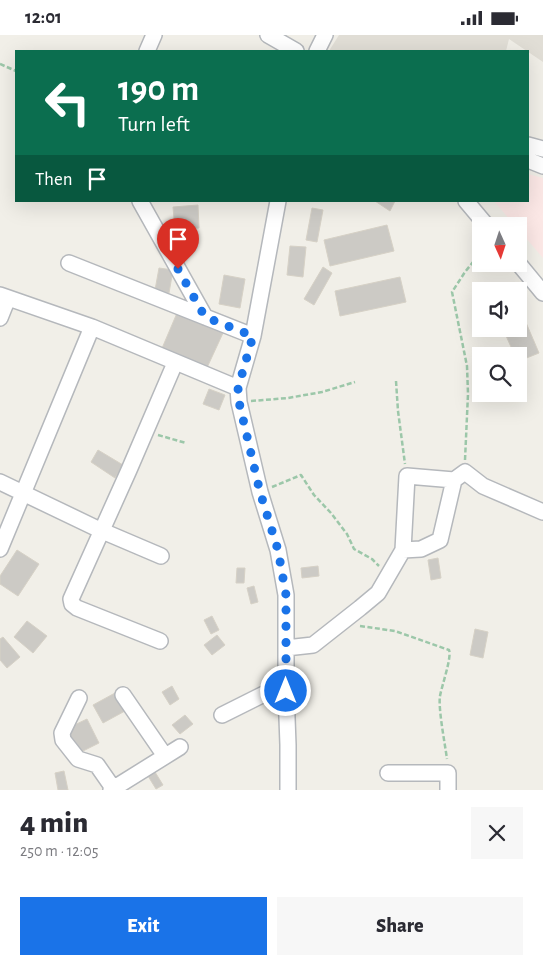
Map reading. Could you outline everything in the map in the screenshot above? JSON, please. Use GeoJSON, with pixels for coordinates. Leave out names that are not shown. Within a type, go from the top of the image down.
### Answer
{"type":"FeatureCollection","features":[{"type":"Feature","properties":{"kind":"street"},"geometry":{"type":"LineString","coordinates":[[147,50],[154,35]]}},
{"type":"Feature","properties":{"kind":"street"},"geometry":{"type":"LineString","coordinates":[[268,35],[294,50]]}},
{"type":"Feature","properties":{"kind":"street"},"geometry":{"type":"LineString","coordinates":[[318,50],[325,35]]}},
{"type":"Feature","properties":{"kind":"street"},"geometry":{"type":"LineString","coordinates":[[529,145],[543,149]]}},
{"type":"Feature","properties":{"kind":"street"},"geometry":{"type":"LineString","coordinates":[[529,160],[543,166]]}},
{"type":"Feature","properties":{"kind":"street"},"geometry":{"type":"LineString","coordinates":[[141,202],[205,317]]}},
{"type":"Feature","properties":{"kind":"street"},"geometry":{"type":"LineString","coordinates":[[278,202],[253,336],[238,395],[260,492],[278,550],[286,595],[288,790]]}},
{"type":"Feature","properties":{"kind":"street"},"geometry":{"type":"LineString","coordinates":[[467,202],[479,217]]}},
{"type":"Feature","properties":{"kind":"street"},"geometry":{"type":"LineString","coordinates":[[69,263],[253,336]]}},
{"type":"Feature","properties":{"kind":"street"},"geometry":{"type":"LineString","coordinates":[[526,273],[543,293]]}},
{"type":"Feature","properties":{"kind":"street"},"geometry":{"type":"LineString","coordinates":[[0,318],[4,297],[92,327],[175,363],[238,395]]}},
{"type":"Feature","properties":{"kind":"street"},"geometry":{"type":"LineString","coordinates":[[0,549],[92,327]]}},
{"type":"Feature","properties":{"kind":"street"},"geometry":{"type":"LineString","coordinates":[[160,641],[77,608],[70,599],[175,363]]}},
{"type":"Feature","properties":{"kind":"street"},"geometry":{"type":"LineString","coordinates":[[286,648],[313,645],[325,638],[378,593],[403,550],[407,476],[459,476],[543,512]]}},
{"type":"Feature","properties":{"kind":"street"},"geometry":{"type":"LineString","coordinates":[[403,550],[420,549],[440,540],[459,476]]}},
{"type":"Feature","properties":{"kind":"street"},"geometry":{"type":"LineString","coordinates":[[0,482],[100,530],[161,556]]}},
{"type":"Feature","properties":{"kind":"street"},"geometry":{"type":"LineString","coordinates":[[222,715],[266,693],[286,691]]}},
{"type":"Feature","properties":{"kind":"street"},"geometry":{"type":"LineString","coordinates":[[123,695],[165,756]]}},
{"type":"Feature","properties":{"kind":"street"},"geometry":{"type":"LineString","coordinates":[[79,698],[62,733],[64,740],[78,759],[98,765],[112,789],[180,747]]}},
{"type":"Feature","properties":{"kind":"street"},"geometry":{"type":"LineString","coordinates":[[388,773],[448,773],[448,790]]}},
{"type":"Feature","properties":{"kind":"path"},"geometry":{"type":"LineString","coordinates":[[0,64],[15,71]]}},
{"type":"Feature","properties":{"kind":"path"},"geometry":{"type":"LineString","coordinates":[[459,476],[464,449],[468,394],[467,366],[452,292],[472,263]]}},
{"type":"Feature","properties":{"kind":"path"},"geometry":{"type":"LineString","coordinates":[[396,381],[400,439],[407,476]]}},
{"type":"Feature","properties":{"kind":"path"},"geometry":{"type":"LineString","coordinates":[[238,395],[305,395],[355,382]]}},
{"type":"Feature","properties":{"kind":"path"},"geometry":{"type":"LineString","coordinates":[[146,429],[163,437],[186,443]]}},
{"type":"Feature","properties":{"kind":"path"},"geometry":{"type":"LineString","coordinates":[[260,492],[301,475],[314,495],[342,527],[354,549],[372,559],[389,575]]}},
{"type":"Feature","properties":{"kind":"path"},"geometry":{"type":"LineString","coordinates":[[339,625],[373,627],[395,631],[449,650],[450,658],[439,699],[448,773]]}},
{"type":"Feature","properties":{"kind":"shaded area"},"geometry":{"type":"Polygon","coordinates":[[[339,35],[543,35],[543,62],[529,53],[529,50],[525,50],[509,39],[506,50],[330,50],[339,35]]]}},
{"type":"Feature","properties":{"kind":"shaded area"},"geometry":{"type":"Polygon","coordinates":[[[529,174],[543,178],[543,258],[528,240],[528,217],[507,217],[495,202],[529,202],[529,174]]]}},
{"type":"Feature","properties":{"kind":"building"},"geometry":{"type":"Polygon","coordinates":[[[376,202],[394,202],[390,211],[376,202]]]}},
{"type":"Feature","properties":{"kind":"building"},"geometry":{"type":"Polygon","coordinates":[[[198,205],[199,228],[175,230],[173,207],[198,205]]]}},
{"type":"Feature","properties":{"kind":"building"},"geometry":{"type":"Polygon","coordinates":[[[312,208],[323,210],[317,242],[306,240],[312,208]]]}},
{"type":"Feature","properties":{"kind":"building"},"geometry":{"type":"Polygon","coordinates":[[[387,225],[394,251],[330,266],[324,240],[387,225]]]}},
{"type":"Feature","properties":{"kind":"building"},"geometry":{"type":"Polygon","coordinates":[[[290,246],[306,247],[303,277],[287,275],[290,246]]]}},
{"type":"Feature","properties":{"kind":"building"},"geometry":{"type":"Polygon","coordinates":[[[323,267],[332,273],[314,305],[304,299],[323,267]]]}},
{"type":"Feature","properties":{"kind":"building"},"geometry":{"type":"Polygon","coordinates":[[[159,268],[173,270],[169,293],[155,290],[159,268]]]}},
{"type":"Feature","properties":{"kind":"building"},"geometry":{"type":"Polygon","coordinates":[[[224,275],[245,279],[240,308],[219,304],[224,275]]]}},
{"type":"Feature","properties":{"kind":"building"},"geometry":{"type":"Polygon","coordinates":[[[400,277],[406,302],[340,316],[335,291],[400,277]]]}},
{"type":"Feature","properties":{"kind":"building"},"geometry":{"type":"Polygon","coordinates":[[[177,313],[223,333],[205,372],[160,353],[177,313]]]}},
{"type":"Feature","properties":{"kind":"building"},"geometry":{"type":"Polygon","coordinates":[[[527,325],[539,353],[527,358],[527,347],[511,347],[507,337],[527,337],[527,325]]]}},
{"type":"Feature","properties":{"kind":"building"},"geometry":{"type":"Polygon","coordinates":[[[209,389],[225,395],[219,410],[203,404],[209,389]]]}},
{"type":"Feature","properties":{"kind":"building"},"geometry":{"type":"Polygon","coordinates":[[[98,450],[123,465],[115,478],[91,462],[98,450]]]}},
{"type":"Feature","properties":{"kind":"building"},"geometry":{"type":"Polygon","coordinates":[[[17,550],[39,564],[18,596],[0,584],[0,576],[17,550]]]}},
{"type":"Feature","properties":{"kind":"building"},"geometry":{"type":"Polygon","coordinates":[[[438,558],[441,578],[431,580],[428,560],[438,558]]]}},
{"type":"Feature","properties":{"kind":"building"},"geometry":{"type":"Polygon","coordinates":[[[318,566],[319,576],[302,578],[301,568],[318,566]]]}},
{"type":"Feature","properties":{"kind":"building"},"geometry":{"type":"Polygon","coordinates":[[[237,568],[245,568],[244,583],[236,583],[237,568]]]}},
{"type":"Feature","properties":{"kind":"building"},"geometry":{"type":"Polygon","coordinates":[[[254,586],[258,602],[251,604],[247,588],[254,586]]]}},
{"type":"Feature","properties":{"kind":"building"},"geometry":{"type":"Polygon","coordinates":[[[212,616],[219,630],[211,634],[204,620],[212,616]]]}},
{"type":"Feature","properties":{"kind":"building"},"geometry":{"type":"Polygon","coordinates":[[[27,621],[47,636],[33,653],[14,637],[27,621]]]}},
{"type":"Feature","properties":{"kind":"building"},"geometry":{"type":"Polygon","coordinates":[[[475,629],[488,632],[483,658],[470,655],[475,629]]]}},
{"type":"Feature","properties":{"kind":"building"},"geometry":{"type":"Polygon","coordinates":[[[217,635],[225,645],[212,655],[204,645],[217,635]]]}},
{"type":"Feature","properties":{"kind":"building"},"geometry":{"type":"Polygon","coordinates":[[[3,637],[20,657],[7,668],[0,660],[0,639],[3,637]]]}},
{"type":"Feature","properties":{"kind":"building"},"geometry":{"type":"Polygon","coordinates":[[[172,686],[179,699],[170,705],[162,692],[172,686]]]}},
{"type":"Feature","properties":{"kind":"building"},"geometry":{"type":"Polygon","coordinates":[[[115,693],[125,711],[103,723],[93,705],[115,693]]]}},
{"type":"Feature","properties":{"kind":"building"},"geometry":{"type":"Polygon","coordinates":[[[185,715],[193,724],[180,734],[172,725],[185,715]]]}},
{"type":"Feature","properties":{"kind":"building"},"geometry":{"type":"Polygon","coordinates":[[[87,719],[99,743],[79,753],[66,729],[87,719]]]}},
{"type":"Feature","properties":{"kind":"building"},"geometry":{"type":"Polygon","coordinates":[[[64,771],[68,790],[58,790],[55,773],[64,771]]]}},
{"type":"Feature","properties":{"kind":"building"},"geometry":{"type":"Polygon","coordinates":[[[155,772],[163,785],[156,789],[148,776],[155,772]]]}},
{"type":"Feature","properties":{"kind":"route"},"geometry":{"type":"LineString","coordinates":[[178,269],[205,317],[253,336],[238,388],[239,402],[260,492],[278,550],[286,595],[286,691]]}}]}
